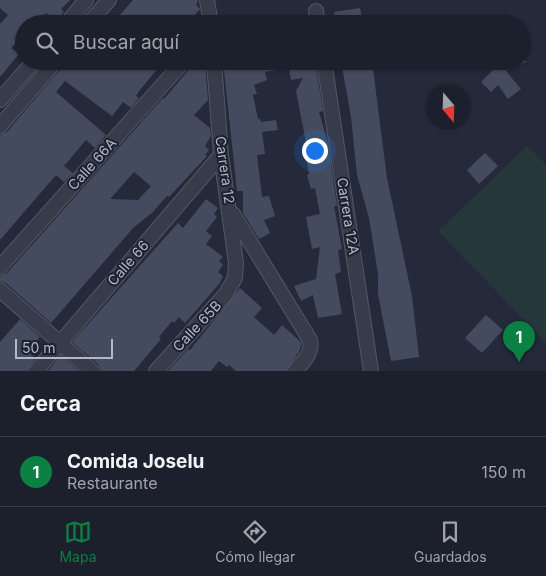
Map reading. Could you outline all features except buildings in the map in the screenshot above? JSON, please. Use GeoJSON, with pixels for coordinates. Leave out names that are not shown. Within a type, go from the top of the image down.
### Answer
{"type":"FeatureCollection","features":[{"type":"Feature","properties":{"kind":"street"},"geometry":{"type":"LineString","coordinates":[[74,15],[86,0]]}},
{"type":"Feature","properties":{"kind":"street"},"geometry":{"type":"LineString","coordinates":[[96,15],[108,0]]}},
{"type":"Feature","properties":{"kind":"street"},"geometry":{"type":"LineString","coordinates":[[207,0],[210,15]]}},
{"type":"Feature","properties":{"kind":"street"},"geometry":{"type":"LineString","coordinates":[[0,100],[26,70]]}},
{"type":"Feature","properties":{"kind":"street"},"geometry":{"type":"LineString","coordinates":[[0,126],[48,70]]}},
{"type":"Feature","properties":{"kind":"street","name":"Calle 66A"},"geometry":{"type":"LineString","coordinates":[[0,267],[176,70]]}},
{"type":"Feature","properties":{"kind":"street","name":"Carrera 12"},"geometry":{"type":"LineString","coordinates":[[215,70],[221,155],[236,263],[235,278]]}},
{"type":"Feature","properties":{"kind":"street","name":"Carrera 12A"},"geometry":{"type":"LineString","coordinates":[[325,70],[371,371]]}},
{"type":"Feature","properties":{"kind":"street","name":"Calle 66"},"geometry":{"type":"LineString","coordinates":[[36,371],[221,155]]}},
{"type":"Feature","properties":{"kind":"street"},"geometry":{"type":"LineString","coordinates":[[230,210],[304,330],[312,347],[295,371]]}},
{"type":"Feature","properties":{"kind":"street","name":"Calle 65B"},"geometry":{"type":"LineString","coordinates":[[156,371],[225,295],[235,278]]}},
{"type":"Feature","properties":{"kind":"street"},"geometry":{"type":"LineString","coordinates":[[0,290],[92,371]]}},
{"type":"Feature","properties":{"kind":"shaded area"},"geometry":{"type":"Polygon","coordinates":[[[527,146],[546,165],[546,343],[438,231],[527,146]]]}},
{"type":"Feature","properties":{"kind":"place","name":"Comida Joselu"},"geometry":{"type":"Point","coordinates":[519,362]}}]}
